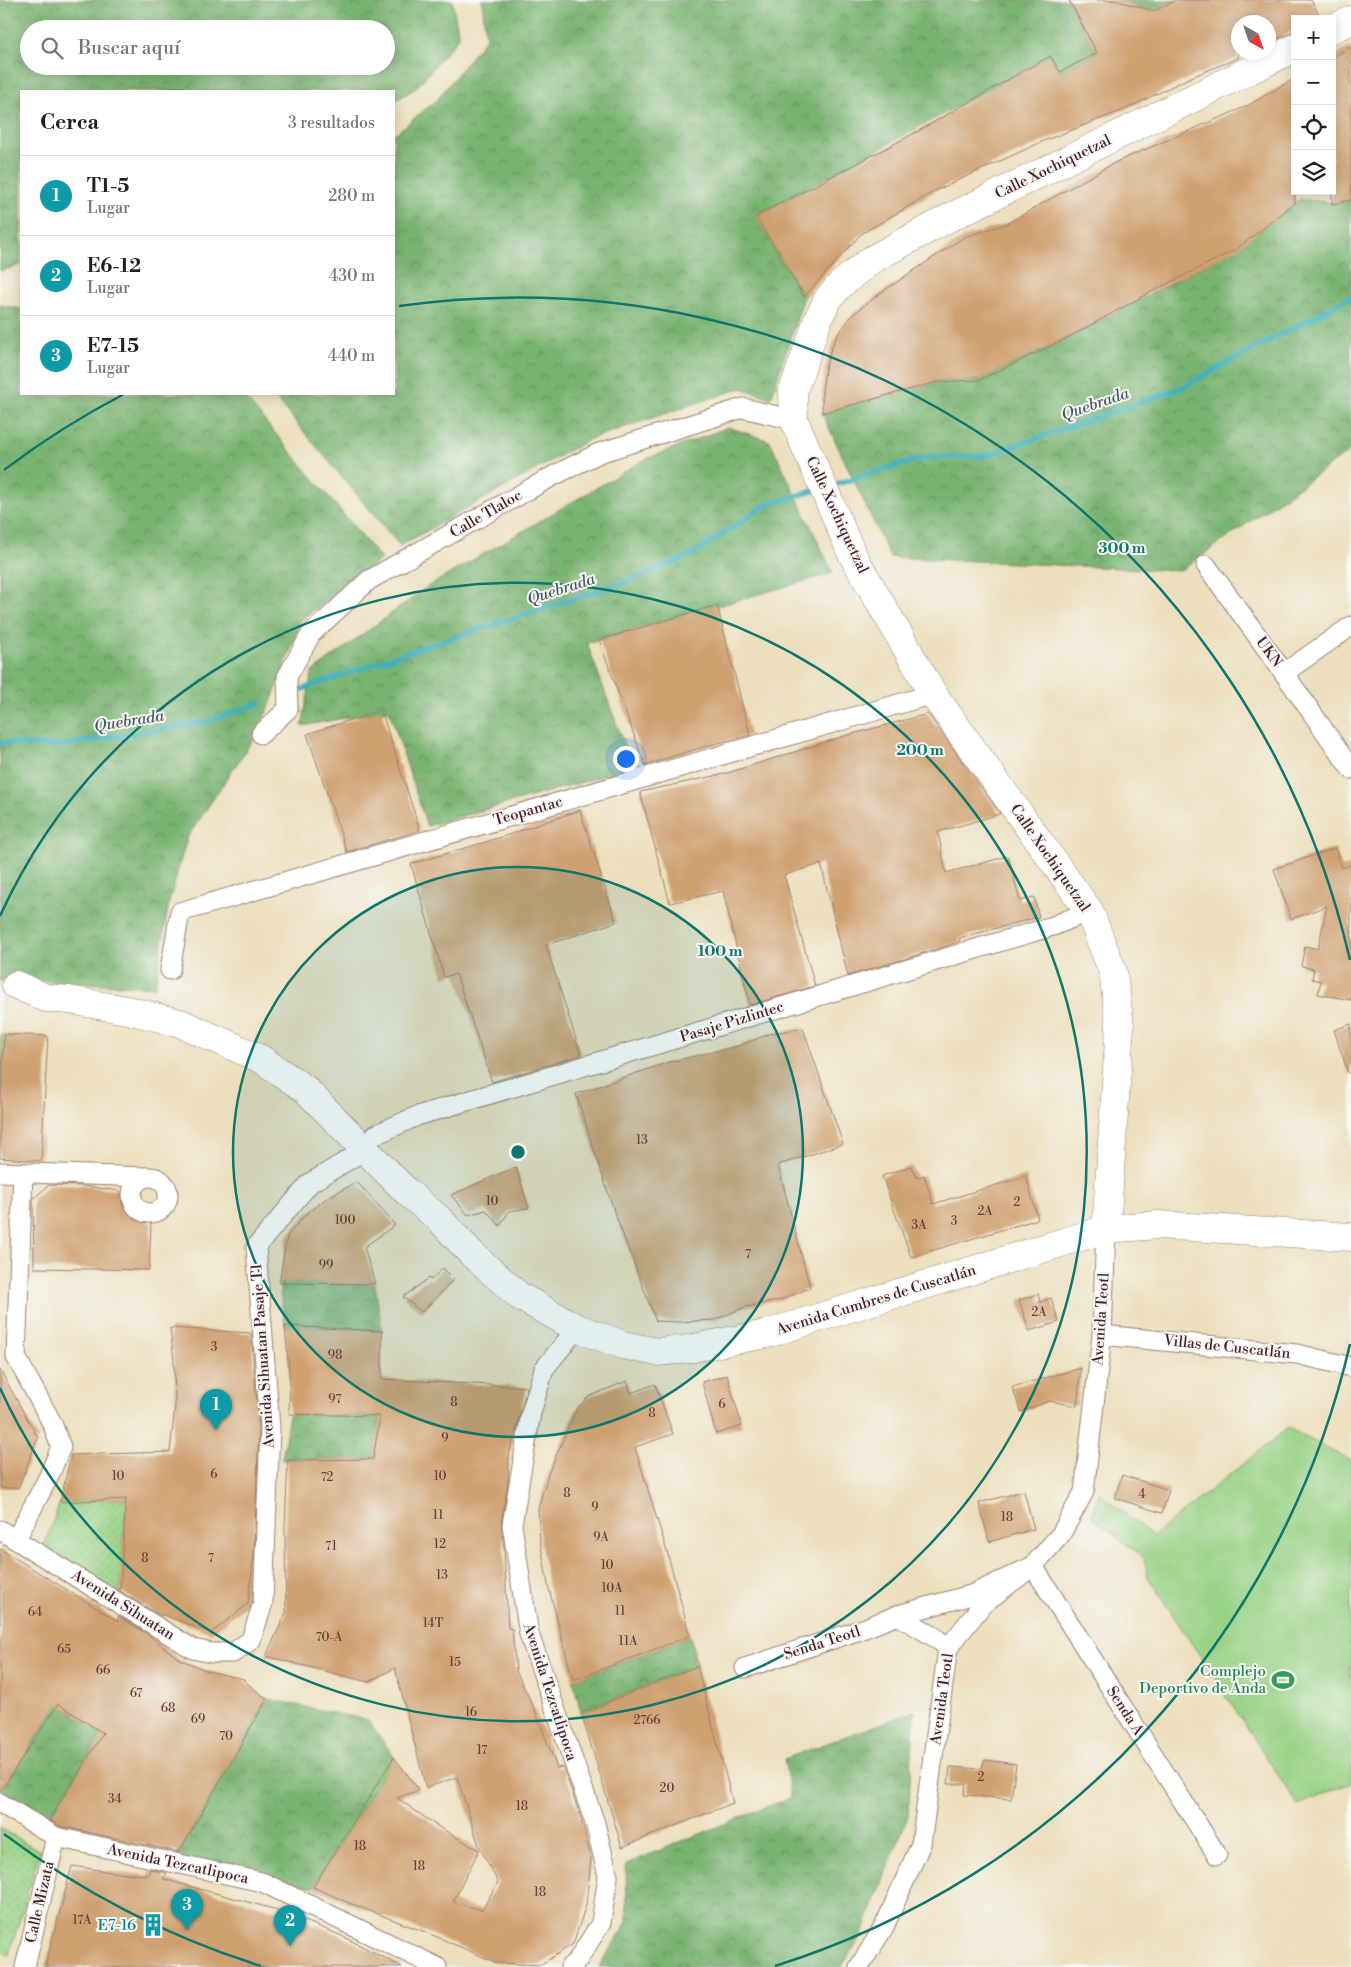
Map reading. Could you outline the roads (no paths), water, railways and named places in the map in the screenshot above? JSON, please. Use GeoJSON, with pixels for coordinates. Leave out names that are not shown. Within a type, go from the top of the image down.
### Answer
{"type":"FeatureCollection","features":[{"type":"Feature","properties":{"kind":"main road"},"geometry":{"type":"LineString","coordinates":[[1336,27],[1351,20]]}},
{"type":"Feature","properties":{"kind":"main road","name":"Calle Xochiquetzal"},"geometry":{"type":"LineString","coordinates":[[1106,1229],[1120,1026],[1113,972],[1089,911],[934,694],[852,554],[794,420],[793,391],[819,317],[828,299],[841,284],[871,260],[947,219],[1291,50]]}},
{"type":"Feature","properties":{"kind":"main road","name":"Avenida Cumbres de Cuscatlán"},"geometry":{"type":"LineString","coordinates":[[8,986],[48,982],[74,984],[131,994],[184,1007],[266,1043],[309,1073],[370,1143],[420,1187],[439,1219],[472,1254],[519,1296],[578,1328],[623,1345],[657,1352],[688,1349],[766,1334],[1106,1229],[1158,1225],[1351,1237]]}},
{"type":"Feature","properties":{"kind":"street","name":"Calle Tlaloc"},"geometry":{"type":"LineString","coordinates":[[261,734],[288,709],[287,677],[311,634],[369,580],[551,477],[599,453],[743,408],[794,420]]}},
{"type":"Feature","properties":{"kind":"street","name":"UKN"},"geometry":{"type":"LineString","coordinates":[[1206,565],[1284,673],[1351,626]]}},
{"type":"Feature","properties":{"kind":"street"},"geometry":{"type":"LineString","coordinates":[[1284,673],[1351,769]]}},
{"type":"Feature","properties":{"kind":"street","name":"Teopantac"},"geometry":{"type":"LineString","coordinates":[[170,970],[180,912],[934,694]]}},
{"type":"Feature","properties":{"kind":"street","name":"Pasaje Pizlintec"},"geometry":{"type":"LineString","coordinates":[[370,1143],[417,1116],[1053,926],[1089,911]]}},
{"type":"Feature","properties":{"kind":"street","name":"Avenida Sihuatan Pasaje T1"},"geometry":{"type":"LineString","coordinates":[[251,1640],[263,1603],[270,1428],[256,1247],[310,1183],[370,1143]]}},
{"type":"Feature","properties":{"kind":"street"},"geometry":{"type":"LineString","coordinates":[[0,1172],[147,1177]]}},
{"type":"Feature","properties":{"kind":"street"},"geometry":{"type":"LineString","coordinates":[[16,1539],[48,1478],[61,1447],[52,1423],[16,1357],[23,1173]]}},
{"type":"Feature","properties":{"kind":"street","name":"Avenida Teotl"},"geometry":{"type":"LineString","coordinates":[[863,1966],[884,1927],[921,1844],[948,1648],[983,1604],[1033,1566],[1061,1534],[1084,1492],[1102,1335],[1106,1229]]}},
{"type":"Feature","properties":{"kind":"street","name":"Avenida Tezcatlipoca"},"geometry":{"type":"LineString","coordinates":[[570,1967],[577,1961],[600,1923],[608,1876],[594,1823],[528,1634],[512,1525],[531,1414],[544,1368],[578,1328]]}},
{"type":"Feature","properties":{"kind":"street","name":"Villas de Cuscatlán"},"geometry":{"type":"LineString","coordinates":[[1102,1335],[1297,1354],[1351,1368]]}},
{"type":"Feature","properties":{"kind":"street","name":"Avenida Sihuatan"},"geometry":{"type":"LineString","coordinates":[[0,1530],[193,1649],[212,1653],[233,1653],[251,1640]]}},
{"type":"Feature","properties":{"kind":"street","name":"Senda Teotl"},"geometry":{"type":"LineString","coordinates":[[745,1668],[860,1630],[898,1615],[971,1595],[1033,1566]]}},
{"type":"Feature","properties":{"kind":"street","name":"Senda A"},"geometry":{"type":"LineString","coordinates":[[1033,1566],[1217,1856]]}},
{"type":"Feature","properties":{"kind":"street"},"geometry":{"type":"LineString","coordinates":[[898,1615],[936,1638],[948,1648]]}},
{"type":"Feature","properties":{"kind":"street","name":"Avenida Tezcatlipoca"},"geometry":{"type":"LineString","coordinates":[[0,1803],[56,1838],[262,1882],[437,1967]]}},
{"type":"Feature","properties":{"kind":"street","name":"Calle Mizata"},"geometry":{"type":"LineString","coordinates":[[25,1967],[56,1838]]}},
{"type":"Feature","properties":{"kind":"waterway","name":"Quebrada"},"geometry":{"type":"LineString","coordinates":[[830,486],[922,458],[985,456],[1179,389],[1351,297]]}},
{"type":"Feature","properties":{"kind":"waterway","name":"Quebrada"},"geometry":{"type":"LineString","coordinates":[[303,689],[402,654],[620,584],[692,555],[764,506],[816,490]]}},
{"type":"Feature","properties":{"kind":"waterway","name":"Quebrada"},"geometry":{"type":"LineString","coordinates":[[0,743],[56,746],[206,722],[260,703]]}},
{"type":"Feature","properties":{"kind":"place","name":"T1-5"},"geometry":{"type":"Point","coordinates":[216,1430]}},
{"type":"Feature","properties":{"kind":"place","name":"Complejo Deportivo de Anda"},"geometry":{"type":"Point","coordinates":[1283,1680]}},
{"type":"Feature","properties":{"kind":"place","name":"E7-16"},"geometry":{"type":"Point","coordinates":[153,1925]}},
{"type":"Feature","properties":{"kind":"place","name":"E7-15"},"geometry":{"type":"Point","coordinates":[187,1930]}},
{"type":"Feature","properties":{"kind":"place","name":"E6-12"},"geometry":{"type":"Point","coordinates":[290,1946]}}]}
